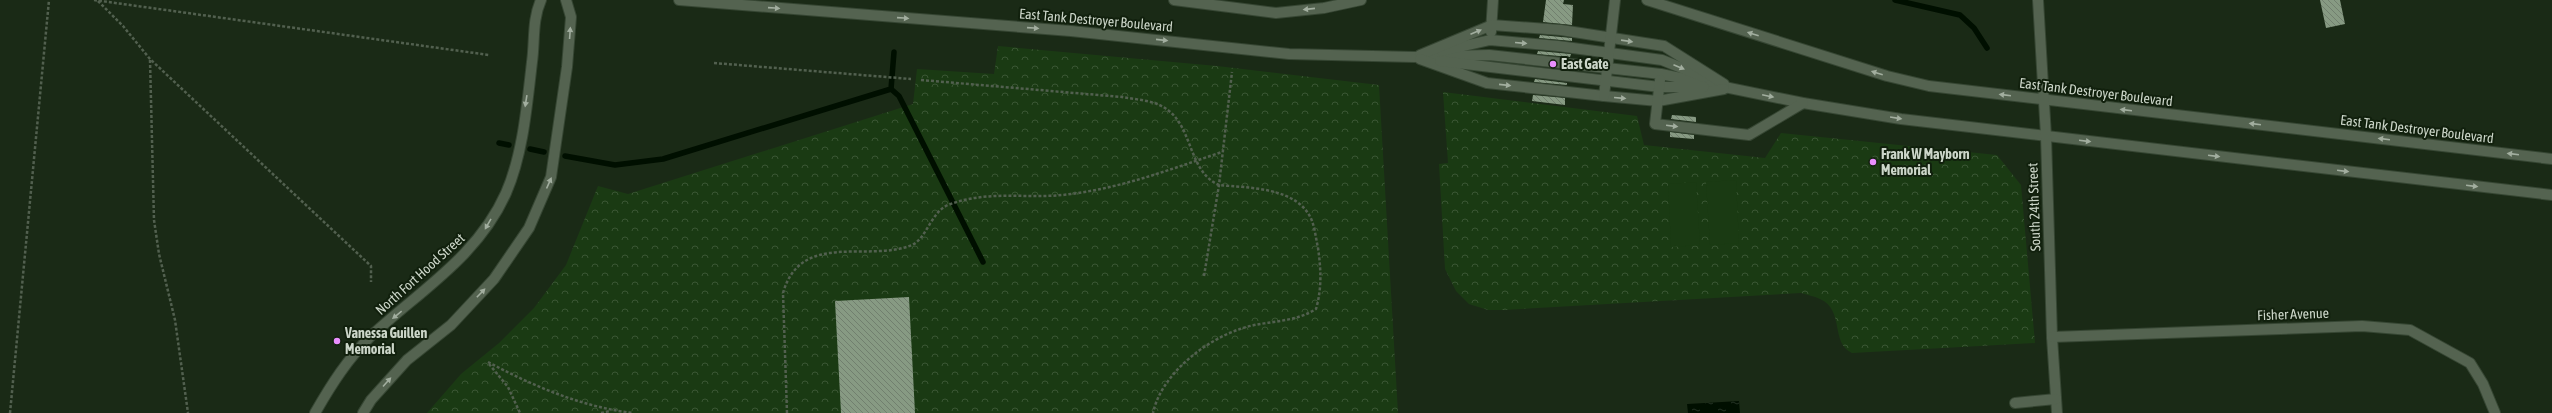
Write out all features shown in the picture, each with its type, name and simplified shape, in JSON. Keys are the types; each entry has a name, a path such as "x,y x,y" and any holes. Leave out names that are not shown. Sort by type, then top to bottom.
{"street":[{"name":"North Fort Hood Street","path":"315,413 337,375 371,336 448,272 481,237 506,193 519,148 532,62 536,12 541,0"},
{"path":"363,413 371,400 407,360 451,325 494,280 529,228 551,177 567,67 571,17 566,0"},
{"name":"East Tank Destroyer Boulevard","path":"679,0 1071,31 1289,54 1414,57"},
{"name":"East Tank Destroyer Boulevard","path":"1174,0 1276,13 1324,8 1361,0"},
{"path":"1487,83 1494,0"},
{"path":"1604,96 1615,0"},
{"name":"East Tank Destroyer Boulevard","path":"1647,0 1887,76 1929,86 2552,159"},
{"name":"South 24th Street","path":"2038,0 2046,136 2052,337 2057,413"},
{"path":"1414,57 1492,25 1561,30 1611,39 1664,46 1729,88"},
{"path":"1414,57 1490,40 1609,52 1662,60 1729,88"},
{"path":"1664,46 1655,124 1749,135 1803,103"},
{"path":"1414,57 1489,55 1661,74 1803,103 1901,119 2552,195"},
{"path":"1414,57 1488,68 1660,87 1729,88"},
{"path":"1414,57 1487,83 1658,102 1729,88"},
{"name":"Fisher Avenue","path":"2052,337 2362,326 2410,330 2470,362 2483,384 2495,413"},
{"path":"2015,403 2056,399"}],"path":[{"path":"10,413 49,0"},
{"path":"94,0 489,55"},
{"path":"98,0 123,26 150,59 371,266 371,282"},
{"path":"150,59 154,220 159,254 175,320 188,413"},
{"path":"714,63 911,79"},
{"path":"1204,276 1219,185 1232,72"},
{"path":"921,80 1122,97 1153,102 1168,110 1179,121 1186,134 1196,161 1204,175 1211,182 1219,185 1278,193 1296,201 1311,219 1320,258 1321,291 1316,309 1303,317 1240,329 1211,344 1182,364 1166,381 1153,413"},
{"path":"786,413 783,292 787,278 798,266 808,259 826,253 897,248 913,244 933,217 946,205 991,195 1069,194 1106,189 1132,183 1222,152"},
{"path":"520,413 508,387 488,362 520,379 570,399 611,411 633,413"},
{"path":"601,413 611,411"}],"green space":[{"path":"998,46 1217,66 1379,85 1398,413 427,413 461,374 499,343 534,308 566,265 598,186 628,194 913,104 917,69 994,74"},
{"path":"1443,92 1637,116 1644,145 1765,158 1781,133 1997,155 2021,185 2035,343 1852,353 1845,348 1841,342 1835,318 1828,304 1818,298 1801,293 1504,310 1488,310 1469,304 1456,291 1445,269 1439,164 1448,163"},
{"path":"1736,180 1739,243 1710,245 1706,182"},
{"path":"1696,182 1700,245 1671,247 1668,184"}],"water":[{"path":"1739,401 1740,413 1688,413 1687,404"}],"building":[{"path":"1546,0 1564,0 1563,4 1573,5 1572,25 1543,22"},
{"path":"2320,0 2340,0 2345,24 2326,28"},
{"path":"1540,35 1572,38 1572,41 1539,38"},
{"path":"1538,51 1571,54 1570,57 1537,54"},
{"path":"1535,79 1567,83 1567,85 1534,82"},
{"path":"1533,95 1565,98 1565,105 1532,101"},
{"path":"1672,115 1696,117 1696,122 1671,119"},
{"path":"1670,132 1694,135 1694,139 1670,137"},
{"path":"909,297 915,413 841,413 835,301"}],"waterway":[{"path":"1895,0 1960,15 1974,28 1987,48"},
{"path":"565,156 615,165 663,159 891,89 894,52"},
{"path":"891,89 899,96 983,262"},
{"path":"499,143 509,145"},
{"path":"530,149 544,152"}],"place":[{"name":"East Gate","path":"1553,64"},
{"name":"Frank W Mayborn Memorial","path":"1873,162"},
{"name":"Vanessa Guillen Memorial","path":"337,341"}]}
